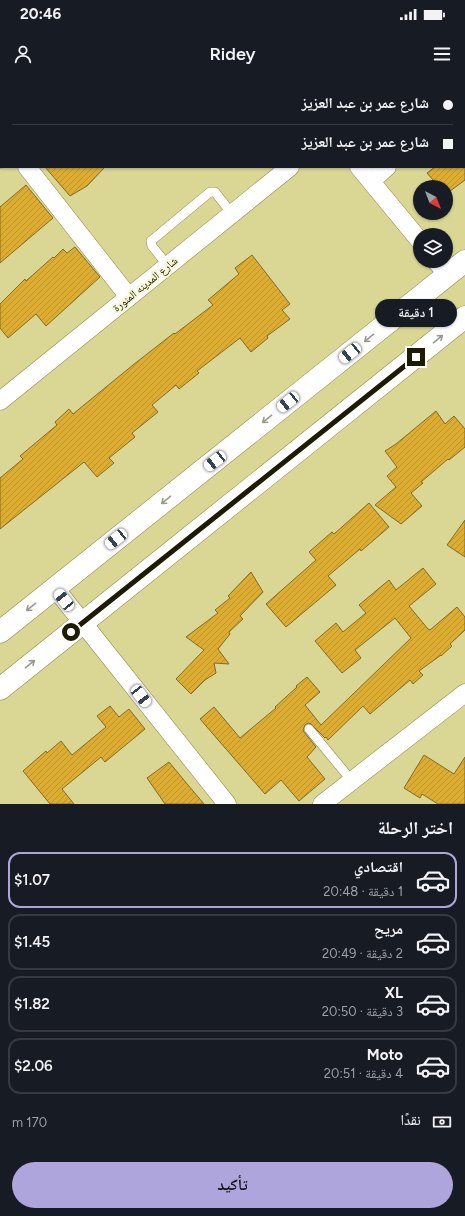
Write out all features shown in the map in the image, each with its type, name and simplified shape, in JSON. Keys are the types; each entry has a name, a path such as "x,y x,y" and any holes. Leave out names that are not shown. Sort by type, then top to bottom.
{"street":[{"path":"28,168 128,297"},
{"name":"شارع المدينه المنورة","path":"0,401 289,168"},
{"path":"360,168 413,233"},
{"path":"371,181 386,168"},
{"path":"453,265 465,261"},
{"path":"0,632 442,268"},
{"path":"0,688 465,317"},
{"path":"55,588 227,804"},
{"path":"322,804 465,692"}],"lane":[{"path":"168,266 151,245 151,241 210,192 215,192 232,214"},
{"path":"309,729 352,780"}],"building":[{"path":"46,168 104,168 87,186 70,196"},
{"path":"434,168 465,168 465,180 453,189 453,180 433,180 427,173"},
{"path":"26,185 53,218 0,263 0,207"},
{"path":"75,247 100,277 46,326 36,314 8,338 0,328 0,304 25,279 26,281 63,249 67,253"},
{"path":"252,255 290,304 282,310 290,319 267,336 268,338 251,352 240,338 197,371 199,373 179,389 176,385 152,405 158,412 132,433 135,437 109,458 114,463 97,477 84,462 0,529 0,478 23,459 20,456 57,425 55,422 69,409 73,414 174,333 175,334 213,305 208,300 239,274 235,268"},
{"path":"436,411 445,424 454,416 465,429 465,447 421,482 423,483 411,493 422,506 401,524 375,505 396,487 387,476 397,467 385,451 396,444"},
{"path":"369,503 389,527 328,576 336,585 286,627 266,604 316,560 309,552 332,532 334,534"},
{"path":"465,520 465,557 447,545"},
{"path":"423,568 436,584 409,606 430,630 457,607 465,617 465,630 450,644 452,646 441,656 419,671 423,675 413,684 410,680 370,714 363,706 328,740 311,724 308,723 305,725 303,730 304,732 316,747 307,757 325,779 299,801 281,780 265,794 200,719 214,707 240,738 276,708 275,707 307,677 320,692 305,705 321,725 411,638 395,618 355,650 361,658 342,673 315,641 336,623 343,632 366,613 359,605 389,580 396,590"},
{"path":"251,572 263,592 240,616 243,619 229,632 230,634 218,649 229,664 214,663 216,673 205,680 191,694 176,679 204,650 186,637 218,613 215,610 230,598 228,596"},
{"path":"110,706 119,717 129,709 145,729 105,762 101,757 62,789 74,804 50,804 23,771 46,751 47,753 61,741 72,755 106,727 97,716"},
{"path":"424,755 454,774 465,757 465,804 438,804 422,794 420,798 404,788"},
{"path":"169,762 204,804 165,804 147,778"}],"route":[{"path":"71,632 416,357"}]}
